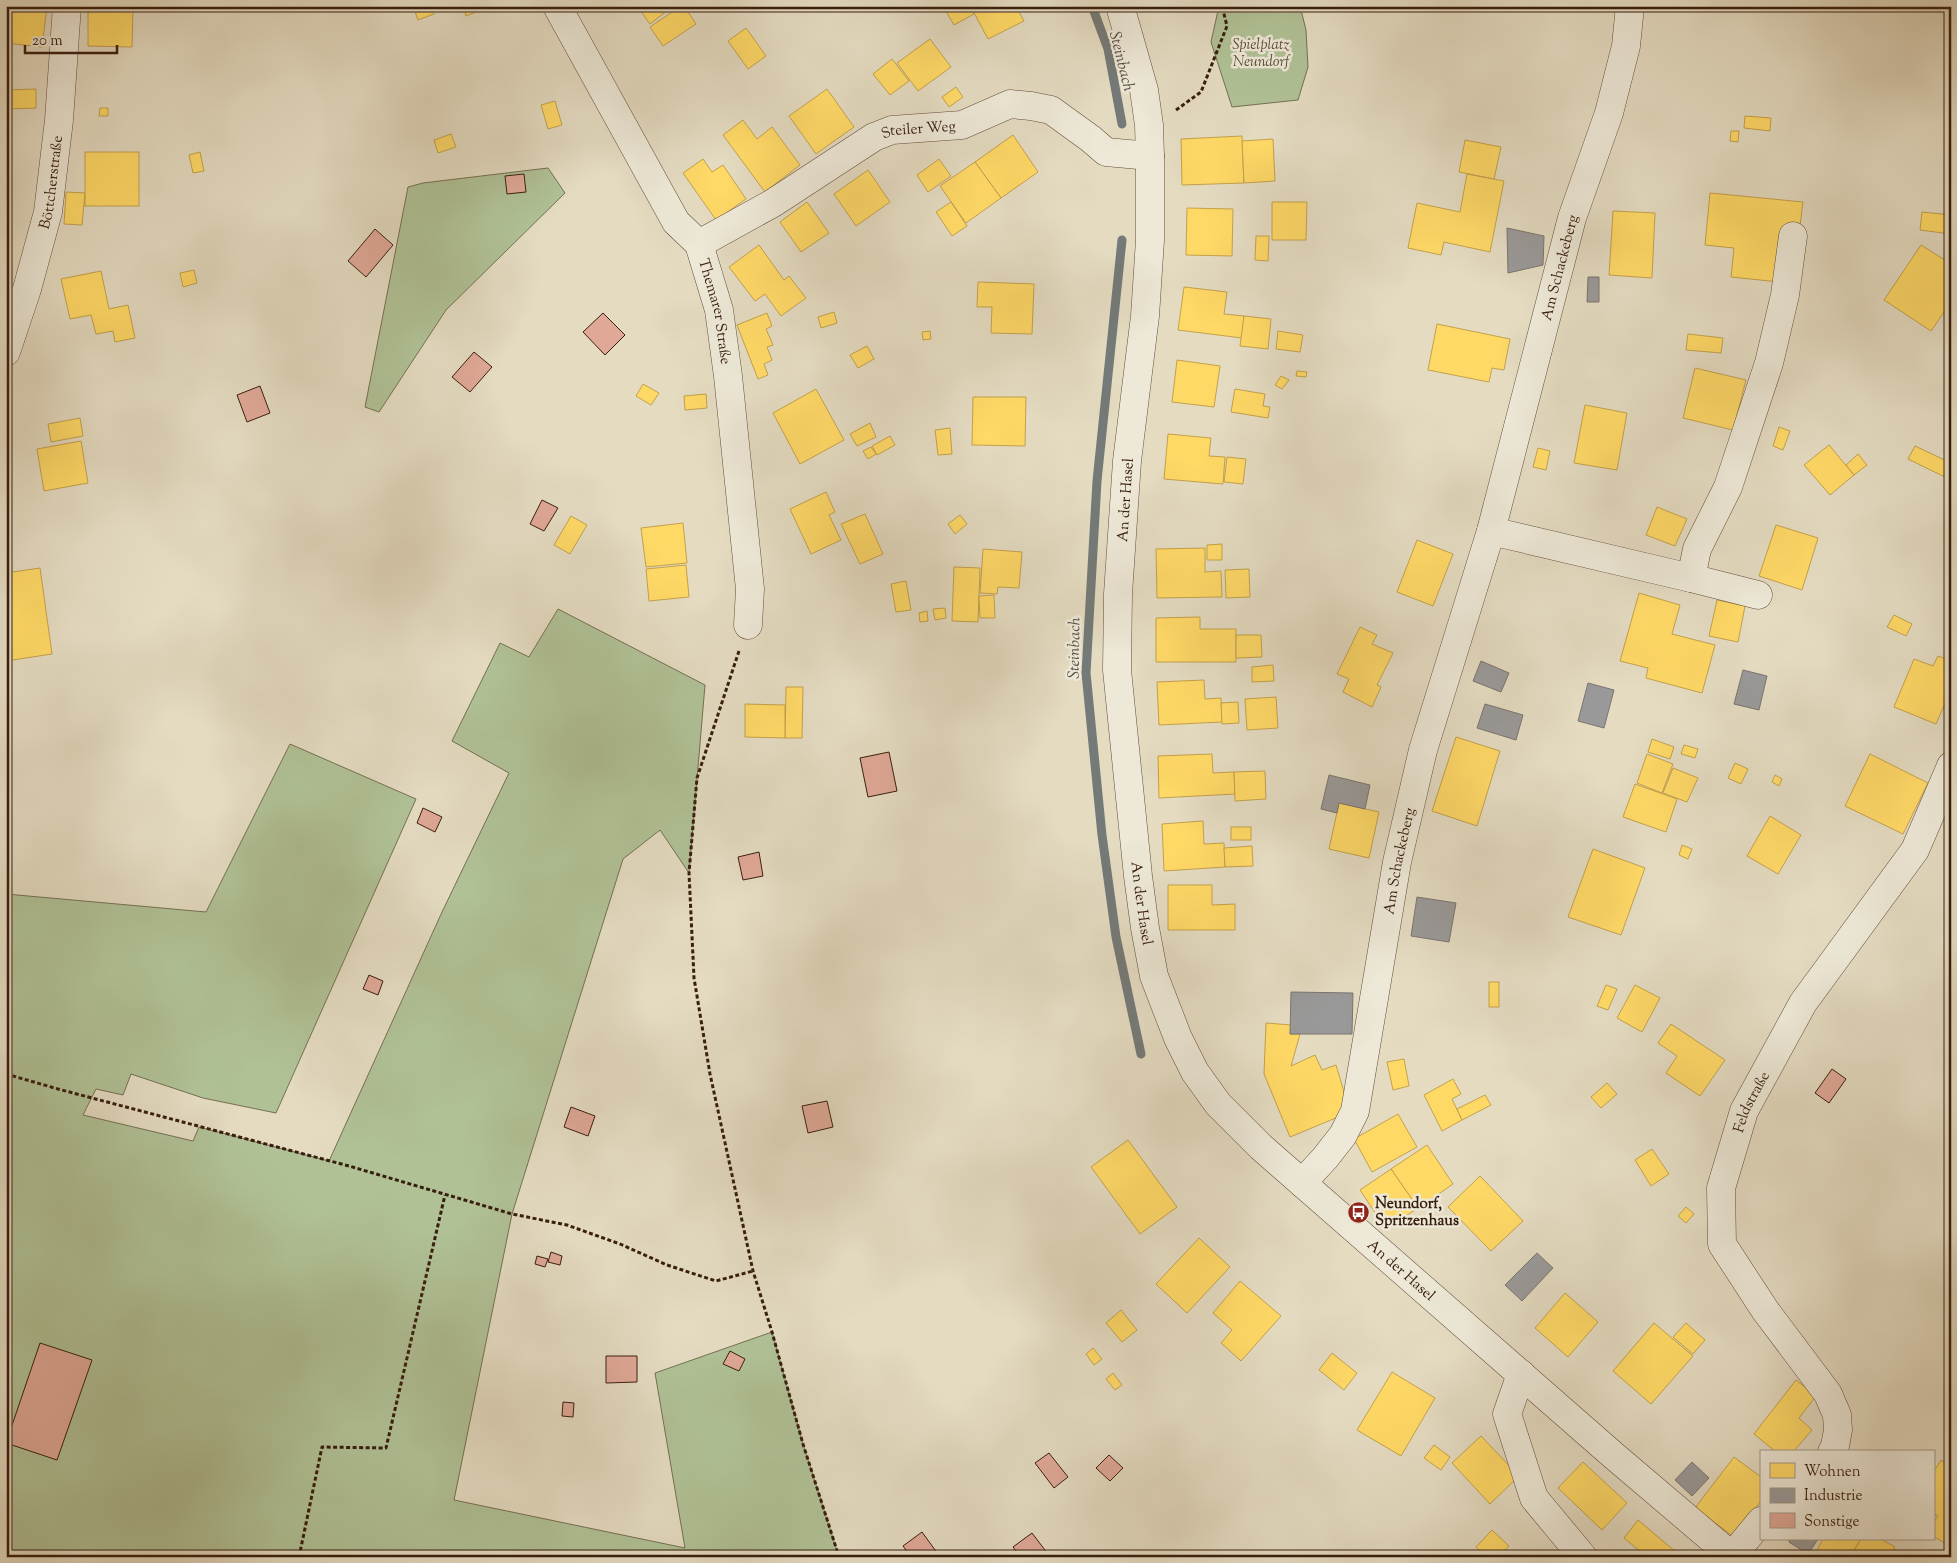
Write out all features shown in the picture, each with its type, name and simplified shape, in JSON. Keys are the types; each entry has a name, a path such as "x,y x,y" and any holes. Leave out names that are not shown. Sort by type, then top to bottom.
{"street":[{"name":"Böttcherstraße","path":"6,352 17,292 48,212 59,120 68,6"},
{"name":"Themarer Straße","path":"557,6 676,222 699,244 719,310 728,376 750,589 748,625"},
{"name":"An der Hasel","path":"1120,6 1144,90 1150,125 1150,240 1145,316 1127,461 1118,594 1117,670 1145,928 1154,976 1178,1038 1195,1072 1218,1104 1261,1147 1613,1455 1732,1556"},
{"name":"Am Schackeberg","path":"1302,1183 1325,1158 1342,1135 1355,1111 1397,862 1416,777 1491,531 1572,218 1609,113 1626,46 1630,6"},
{"name":"Steiler Weg","path":"699,244 773,203 874,137 892,130 962,125 1010,104 1051,110 1106,152 1150,156"},
{"path":"1691,578 1696,549 1728,487 1769,363 1785,295 1793,236"},
{"path":"1491,531 1691,578 1758,596"},
{"name":"Feldstraße","path":"1833,1450 1836,1446 1838,1430 1837,1415 1828,1394 1765,1310 1722,1244 1722,1188 1748,1102 1803,1003 1916,850 1951,766"},
{"path":"1521,1374 1507,1414 1534,1498 1583,1557"},
{"path":"1732,1556 1760,1522"}],"path":[{"path":"1201,92 1227,26 1222,6"},
{"path":"748,625 697,778 689,873 696,988 710,1074 753,1271 803,1444 839,1557"},
{"path":"6,1074 349,1166 512,1214 567,1225 620,1244 667,1266 716,1281 753,1271"},
{"path":"298,1557 322,1447 386,1448 445,1195"}],"green space":[{"name":"Spielplatz Neundorf","path":"1219,6 1300,6 1306,30 1308,67 1298,100 1232,107 1211,42"},
{"path":"548,168 565,193 446,310 379,412 365,407 408,187 423,183"},
{"path":"558,609 705,685 689,873 660,830 623,859 512,1214 454,1500 685,1548 655,1373 772,1332 803,1444 839,1557 6,1557 6,894 206,912 290,744 416,799 276,1113 203,1098 131,1074 123,1095 96,1089 83,1115 193,1141 199,1127 329,1161 442,912 509,773 452,741 500,643 529,657"}],"building: Wohnen":[{"path":"8,6 47,6 42,47 6,43"},
{"path":"88,6 133,6 132,47 88,46"},
{"path":"413,6 431,6 434,14 418,20"},
{"path":"463,6 491,6 466,16"},
{"path":"637,6 673,6 650,24"},
{"path":"681,6 684,6 696,24 663,46 650,27"},
{"path":"773,6 786,6 777,12"},
{"path":"958,6 970,6 974,14 954,25 947,13"},
{"path":"978,6 1016,6 1024,21 988,39 972,9"},
{"path":"746,28 766,56 748,69 728,41"},
{"path":"930,39 951,67 918,91 897,63"},
{"path":"892,59 909,81 890,95 873,74"},
{"path":"956,87 963,97 949,107 942,97"},
{"path":"36,89 36,108 6,109 6,90"},
{"path":"827,89 854,127 816,154 789,116"},
{"path":"555,101 562,125 548,129 541,105"},
{"path":"100,108 108,108 108,116 99,116"},
{"path":"1745,116 1771,118 1770,131 1744,128"},
{"path":"743,120 757,139 772,127 800,165 765,192 723,135"},
{"path":"1731,131 1739,131 1738,142 1730,141"},
{"path":"451,134 456,147 438,153 434,140"},
{"path":"1013,135 1038,172 1001,198 975,162"},
{"path":"1242,136 1244,183 1182,185 1181,139"},
{"path":"1273,139 1275,181 1244,183 1242,141"},
{"path":"1465,140 1501,147 1494,179 1459,172"},
{"path":"85,152 139,152 139,206 85,206"},
{"path":"200,152 204,171 193,173 189,155"},
{"path":"703,159 712,172 723,165 746,199 716,220 683,173"},
{"path":"939,159 951,176 928,192 917,175"},
{"path":"975,162 1001,198 966,223 940,186"},
{"path":"868,170 890,202 856,226 834,194"},
{"path":"1467,174 1504,181 1490,252 1444,242 1441,255 1408,248 1417,203 1460,212"},
{"path":"66,192 85,193 82,225 64,224"},
{"path":"1710,193 1803,202 1800,226 1785,225 1779,282 1731,277 1734,248 1705,245"},
{"path":"807,202 829,233 801,252 780,222"},
{"path":"951,202 967,226 952,236 936,212"},
{"path":"1272,202 1307,202 1306,240 1272,240"},
{"path":"1187,208 1233,209 1232,256 1186,255"},
{"path":"1613,211 1655,213 1652,278 1609,275"},
{"path":"1922,212 1951,215 1951,234 1920,230"},
{"path":"1256,236 1269,236 1268,261 1255,260"},
{"path":"759,245 784,280 789,276 806,298 781,316 765,294 755,301 729,267"},
{"path":"1921,245 1951,264 1951,302 1931,331 1884,300"},
{"path":"194,270 197,283 183,287 180,273"},
{"path":"101,271 109,309 128,305 135,338 115,342 113,331 96,334 91,315 70,319 61,279"},
{"path":"978,282 1034,284 1032,334 991,333 992,307 977,307"},
{"path":"1184,287 1227,292 1224,314 1244,316 1242,338 1178,330"},
{"path":"834,312 837,323 821,328 818,317"},
{"path":"767,313 772,326 766,329 773,345 767,347 772,360 764,364 768,375 758,379 737,325"},
{"path":"1244,316 1271,319 1268,349 1240,346"},
{"path":"1437,324 1510,339 1504,370 1492,368 1489,382 1428,370"},
{"path":"930,331 931,339 923,340 922,332"},
{"path":"1278,331 1303,335 1300,352 1276,349"},
{"path":"1688,334 1723,338 1721,353 1686,350"},
{"path":"867,346 874,359 858,368 850,355"},
{"path":"1177,360 1220,366 1214,407 1172,402"},
{"path":"1695,368 1746,380 1733,430 1683,418"},
{"path":"1297,371 1307,372 1306,377 1296,376"},
{"path":"1281,376 1289,380 1282,389 1275,385"},
{"path":"643,384 659,393 651,405 636,396"},
{"path":"816,389 844,440 800,464 773,413"},
{"path":"1235,389 1265,394 1263,406 1270,407 1268,418 1231,412"},
{"path":"706,394 707,408 685,410 684,396"},
{"path":"973,397 1026,397 1025,446 972,445"},
{"path":"1585,405 1627,413 1617,470 1574,463"},
{"path":"80,418 83,436 51,442 48,424"},
{"path":"870,423 876,437 857,446 850,434"},
{"path":"1779,427 1790,431 1783,450 1773,446"},
{"path":"950,428 952,454 938,455 935,430"},
{"path":"1168,434 1211,438 1209,456 1225,457 1223,484 1164,479"},
{"path":"890,436 895,445 877,455 872,446"},
{"path":"81,441 88,483 44,491 37,449"},
{"path":"1829,445 1854,475 1830,495 1804,465"},
{"path":"1915,446 1951,463 1951,480 1908,459"},
{"path":"871,447 876,454 868,459 863,451"},
{"path":"1538,448 1550,451 1546,470 1533,467"},
{"path":"1858,454 1867,465 1854,475 1846,465"},
{"path":"1227,457 1246,459 1243,484 1224,482"},
{"path":"826,492 835,512 829,515 841,540 811,554 790,509"},
{"path":"1657,507 1687,519 1675,546 1646,535"},
{"path":"865,514 883,554 860,564 841,524"},
{"path":"960,515 967,524 955,534 948,524"},
{"path":"571,516 587,525 570,554 554,545"},
{"path":"683,523 687,563 646,567 641,528"},
{"path":"1776,525 1818,538 1802,590 1759,576"},
{"path":"1417,540 1453,554 1433,606 1397,592"},
{"path":"1222,544 1222,560 1207,560 1207,545"},
{"path":"1205,548 1205,572 1221,571 1222,597 1157,598 1156,549"},
{"path":"983,549 1022,552 1019,588 998,587 997,594 980,593"},
{"path":"686,565 689,597 649,601 646,569"},
{"path":"954,567 980,568 978,622 952,621"},
{"path":"40,568 52,654 6,661 6,573"},
{"path":"1249,569 1250,597 1226,598 1225,570"},
{"path":"906,581 911,610 896,612 891,584"},
{"path":"1639,593 1680,605 1672,634 1715,645 1702,693 1646,678 1648,668 1620,661"},
{"path":"994,595 995,618 980,618 979,596"},
{"path":"1717,600 1745,606 1738,642 1709,636"},
{"path":"945,608 946,618 935,620 933,609"},
{"path":"927,611 928,621 920,622 919,613"},
{"path":"1894,615 1912,624 1906,636 1887,627"},
{"path":"1200,617 1200,629 1236,629 1236,662 1156,662 1156,618"},
{"path":"1360,627 1377,635 1372,644 1393,653 1377,685 1381,687 1372,707 1343,692 1349,679 1337,674"},
{"path":"1236,635 1261,635 1262,657 1236,658"},
{"path":"1938,656 1951,661 1951,690 1936,724 1894,707 1914,659 1933,666"},
{"path":"1273,665 1274,681 1252,682 1252,667"},
{"path":"1204,680 1205,699 1221,698 1222,722 1159,725 1157,682"},
{"path":"786,687 803,687 802,738 785,738"},
{"path":"1276,697 1278,728 1247,730 1245,699"},
{"path":"1238,702 1239,723 1222,724 1221,703"},
{"path":"745,704 785,705 785,738 745,737"},
{"path":"1456,737 1500,751 1477,826 1432,811"},
{"path":"1652,739 1674,747 1670,759 1648,752"},
{"path":"1684,745 1698,749 1695,758 1681,754"},
{"path":"1212,754 1213,773 1234,772 1235,794 1159,798 1158,756"},
{"path":"1647,754 1673,764 1662,793 1637,783"},
{"path":"1870,754 1928,783 1903,834 1845,806"},
{"path":"1735,763 1748,769 1741,784 1728,778"},
{"path":"1673,768 1698,778 1687,802 1663,793"},
{"path":"1265,771 1266,799 1235,801 1234,772"},
{"path":"1775,775 1782,779 1779,786 1772,782"},
{"path":"1635,784 1677,799 1666,832 1623,817"},
{"path":"1339,803 1379,812 1369,858 1329,849"},
{"path":"1770,816 1801,835 1778,874 1747,856"},
{"path":"1203,821 1204,844 1224,843 1225,867 1164,871 1162,824"},
{"path":"1231,827 1251,827 1251,840 1231,840"},
{"path":"1682,845 1692,849 1688,859 1679,855"},
{"path":"1252,846 1253,866 1225,867 1224,848"},
{"path":"1593,849 1645,868 1621,935 1568,917"},
{"path":"1168,885 1212,885 1212,905 1235,904 1235,930 1168,930"},
{"path":"1489,982 1499,982 1499,1007 1489,1007"},
{"path":"1606,985 1617,989 1608,1010 1597,1006"},
{"path":"1635,985 1660,998 1642,1032 1617,1018"},
{"path":"1266,1023 1291,1025 1290,1034 1300,1034 1291,1066 1315,1055 1322,1070 1336,1065 1350,1112 1290,1137 1264,1074"},
{"path":"1671,1024 1725,1060 1700,1096 1666,1073 1677,1056 1658,1043"},
{"path":"1404,1059 1409,1086 1393,1090 1387,1062"},
{"path":"1453,1079 1461,1094 1452,1099 1462,1120 1442,1131 1424,1095"},
{"path":"1607,1083 1617,1094 1601,1108 1591,1097"},
{"path":"1485,1095 1491,1105 1462,1120 1457,1109"},
{"path":"1398,1114 1417,1147 1372,1172 1354,1139"},
{"path":"1128,1140 1177,1207 1140,1234 1091,1167"},
{"path":"1427,1145 1453,1184 1418,1208 1391,1169"},
{"path":"1652,1149 1669,1174 1651,1186 1635,1160"},
{"path":"1391,1169 1418,1208 1386,1229 1360,1190"},
{"path":"1480,1176 1523,1221 1491,1251 1448,1207"},
{"path":"1686,1207 1694,1214 1686,1223 1678,1216"},
{"path":"1199,1238 1230,1267 1187,1313 1156,1284"},
{"path":"1240,1281 1281,1316 1241,1361 1221,1343 1232,1330 1213,1313"},
{"path":"1565,1293 1598,1322 1568,1357 1535,1328"},
{"path":"1121,1310 1137,1330 1122,1342 1106,1323"},
{"path":"1654,1323 1693,1356 1651,1404 1613,1371"},
{"path":"1686,1323 1705,1340 1693,1354 1673,1337"},
{"path":"1093,1348 1102,1359 1094,1365 1086,1354"},
{"path":"1332,1353 1357,1373 1344,1390 1319,1370"},
{"path":"1392,1372 1435,1398 1401,1456 1357,1430"},
{"path":"1113,1373 1122,1385 1115,1390 1106,1379"},
{"path":"1796,1380 1816,1396 1799,1418 1812,1430 1795,1450 1774,1450 1754,1434"},
{"path":"1481,1436 1519,1476 1490,1504 1452,1463"},
{"path":"1434,1445 1450,1457 1441,1470 1424,1458"},
{"path":"1734,1457 1760,1476 1760,1502 1734,1537 1695,1508"},
{"path":"1941,1460 1951,1466 1951,1547 1934,1537 1934,1522 1938,1516 1934,1514 1934,1471"},
{"path":"1583,1462 1627,1503 1602,1530 1558,1488"},
{"path":"1638,1520 1677,1553 1674,1557 1647,1557 1624,1538"},
{"path":"1492,1530 1509,1546 1499,1557 1487,1557 1476,1547"},
{"path":"1822,1540 1860,1540 1850,1557 1814,1556"},
{"path":"1860,1540 1883,1540 1895,1547 1889,1557 1850,1557"},
{"path":"1894,1549 1907,1557 1889,1557"}],"building: Industrie":[{"path":"1507,228 1544,236 1543,265 1508,273"},
{"path":"1588,277 1599,277 1599,302 1587,302"},
{"path":"1481,661 1509,673 1501,692 1473,681"},
{"path":"1743,670 1767,676 1759,710 1734,704"},
{"path":"1588,683 1614,690 1604,728 1578,721"},
{"path":"1485,704 1523,715 1516,740 1477,728"},
{"path":"1329,775 1370,785 1365,809 1339,803 1337,813 1321,809"},
{"path":"1417,897 1456,903 1449,942 1411,936"},
{"path":"1291,992 1353,993 1352,1034 1290,1034"},
{"path":"1537,1253 1553,1268 1522,1301 1505,1285"},
{"path":"1692,1462 1709,1478 1692,1496 1675,1480"},
{"path":"1790,1540 1817,1540 1808,1554 1789,1542"}],"building: Sonstige":[{"path":"524,174 526,192 507,194 505,176"},
{"path":"375,229 393,245 366,277 348,261"},
{"path":"603,313 625,335 605,355 583,332"},
{"path":"474,352 492,367 470,392 452,377"},
{"path":"260,386 270,413 247,422 237,395"},
{"path":"542,500 558,508 544,531 530,524"},
{"path":"889,752 897,791 868,797 860,758"},
{"path":"423,808 442,817 435,832 417,823"},
{"path":"759,852 763,876 743,880 738,857"},
{"path":"369,975 383,981 378,995 363,989"},
{"path":"1832,1069 1846,1079 1829,1103 1815,1093"},
{"path":"827,1101 833,1127 808,1133 802,1106"},
{"path":"571,1107 595,1116 588,1136 564,1127"},
{"path":"551,1252 562,1256 560,1265 548,1262"},
{"path":"537,1256 548,1259 545,1267 535,1264"},
{"path":"40,1343 92,1360 57,1460 6,1443"},
{"path":"730,1351 745,1359 739,1371 723,1364"},
{"path":"606,1356 637,1356 637,1382 606,1383"},
{"path":"563,1402 574,1403 573,1417 562,1416"},
{"path":"1049,1453 1068,1477 1054,1488 1035,1463"},
{"path":"1109,1455 1123,1468 1110,1481 1096,1468"},
{"path":"922,1532 938,1554 934,1557 911,1557 903,1546"},
{"path":"1032,1533 1048,1554 1044,1557 1020,1557 1013,1547"}],"waterway":[{"name":"Steinbach","path":"1092,6 1108,49 1122,124"},
{"name":"Steinbach","path":"1122,240 1097,481 1086,673 1102,835 1116,937 1141,1054"}],"place":[{"name":"Neundorf, Spritzenhaus","path":"1359,1212"}]}
